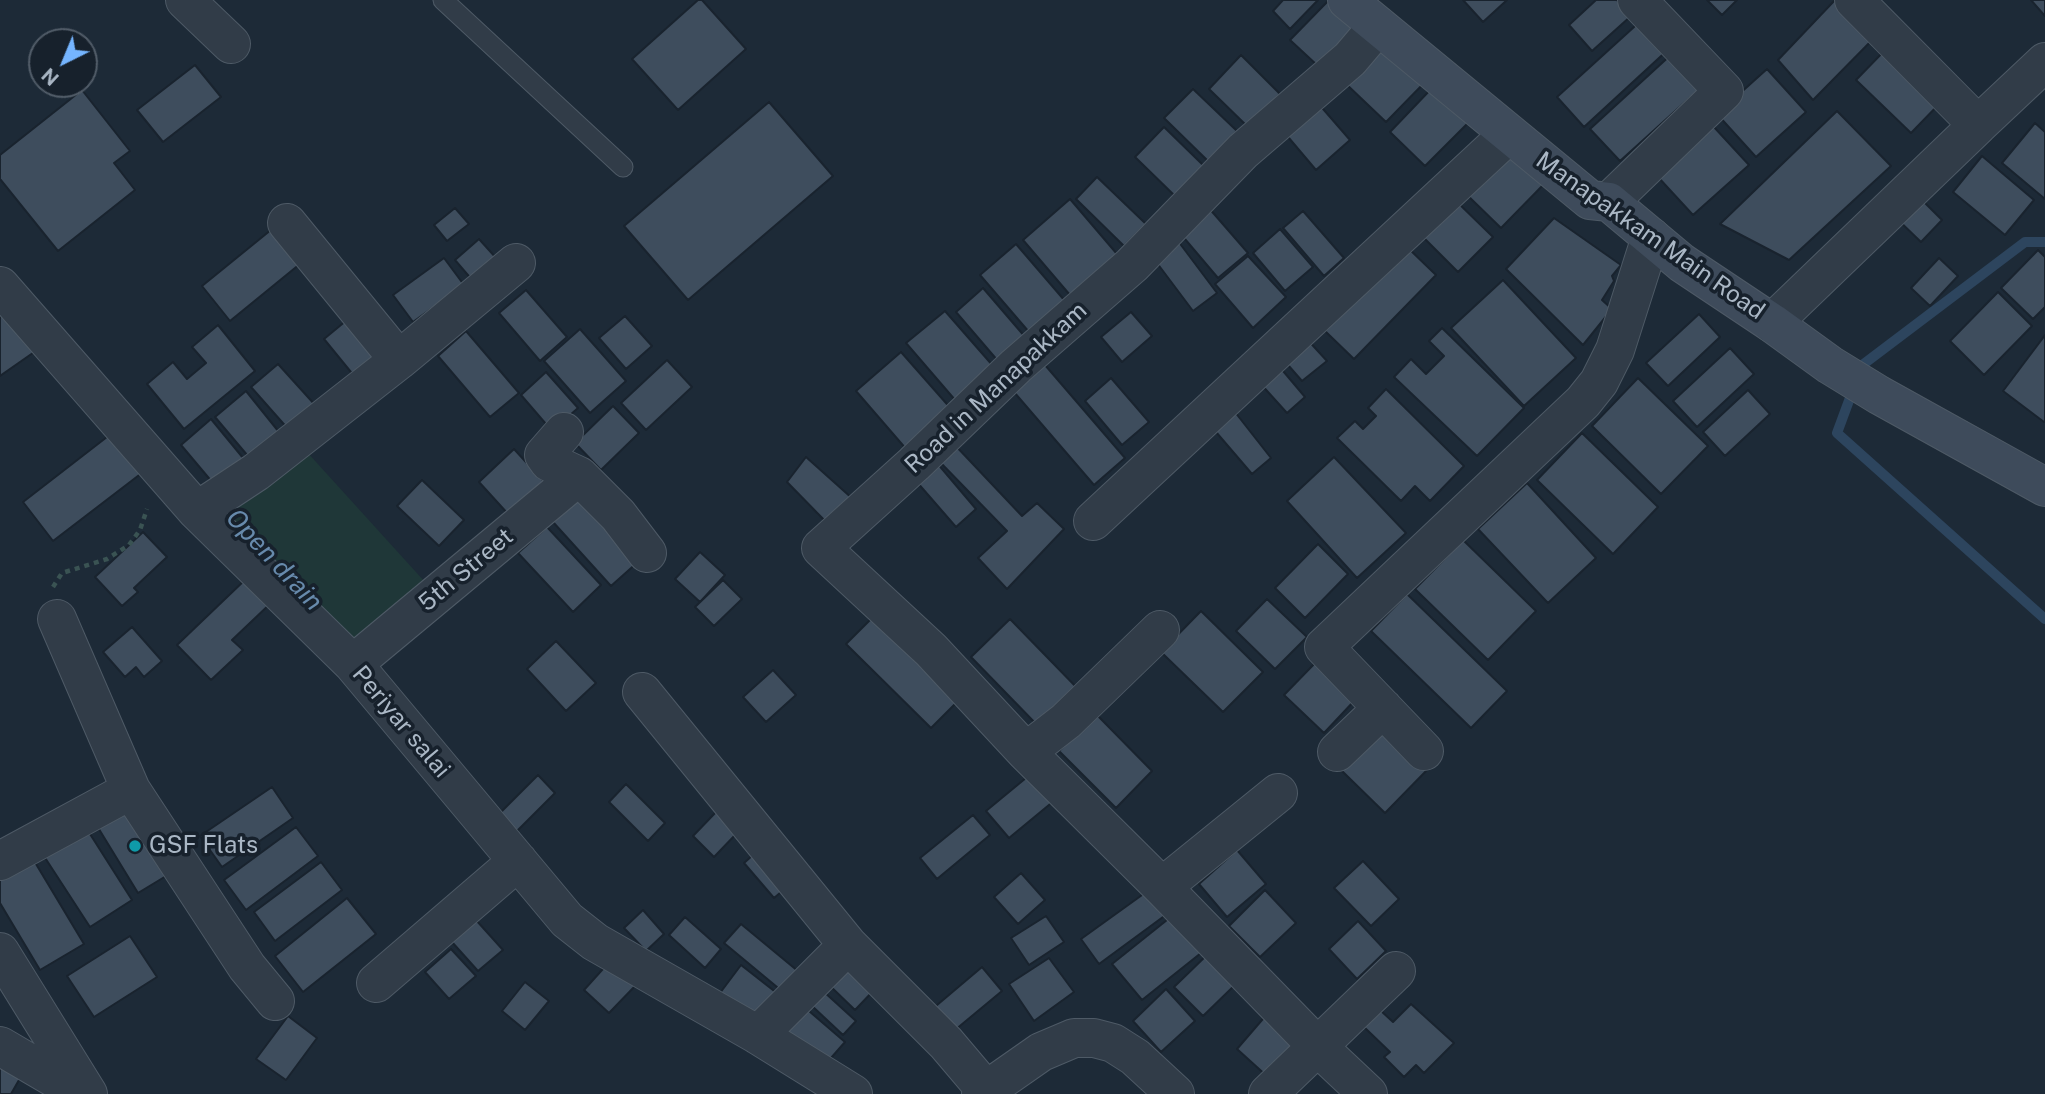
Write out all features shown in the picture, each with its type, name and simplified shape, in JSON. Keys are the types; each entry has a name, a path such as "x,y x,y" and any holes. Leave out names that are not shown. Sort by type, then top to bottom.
{"main road":[{"name":"Manapakkam Main Road","path":"1347,0 1590,200 1609,202 1682,263 1830,365 2045,487"}],"street":[{"path":"185,0 231,44"},
{"path":"1609,202 1724,91 1637,0"},
{"path":"1854,0 1978,125"},
{"name":"Road in Manapakkam","path":"1368,1094 1026,752 931,650 821,548 1016,366 1132,265 1243,151 1350,59 1378,26"},
{"path":"1772,323 2045,62"},
{"path":"1093,521 1509,134"},
{"path":"287,223 399,360"},
{"path":"1424,751 1324,647 1583,402 1599,382 1615,349 1651,237"},
{"path":"197,511 256,471 399,360 516,263"},
{"name":"Periyar salai","path":"0,286 197,511 353,664 567,920 595,942 758,1035 853,1094"},
{"path":"564,432 544,454 550,462 579,476 618,515 647,553"},
{"name":"5th Street","path":"353,664 579,476"},
{"path":"57,620 131,790 247,967 275,1001"},
{"path":"1026,752 1066,721 1160,630"},
{"path":"642,692 848,945 946,1043 983,1092 1041,1052 1074,1038 1084,1038 1113,1043 1135,1057 1175,1094"},
{"path":"1337,752 1383,708"},
{"path":"0,861 131,790"},
{"path":"1163,887 1278,793"},
{"path":"376,983 518,861"},
{"path":"758,1035 848,945"},
{"path":"0,952 88,1094"},
{"path":"1268,1094 1395,971"},
{"path":"0,1046 82,1094"}],"lane":[{"path":"443,0 623,167"}],"path":[{"path":"57,620 51,591 56,579 62,573 107,559 130,545 140,530 163,472"}],"green space":[{"path":"307,452 425,582 340,657 220,518"}],"building":[{"path":"698,0 702,0 746,49 678,110 632,59"},
{"path":"1283,0 1318,0 1290,29 1273,11"},
{"path":"1329,0 1358,25 1318,66 1290,40"},
{"path":"1463,0 1507,0 1483,22"},
{"path":"1596,0 1617,0 1631,16 1592,51 1569,25"},
{"path":"1707,0 1737,0 1722,15"},
{"path":"1835,0 1844,0 1879,33 1813,100 1778,60"},
{"path":"2031,0 2045,0 2045,16"},
{"path":"1645,17 1672,46 1584,127 1557,97"},
{"path":"1386,38 1428,79 1386,122 1344,82"},
{"path":"1889,46 1944,99 1911,133 1856,80"},
{"path":"1674,52 1704,85 1620,161 1590,129"},
{"path":"1241,55 1280,94 1248,127 1209,89"},
{"path":"195,65 221,97 163,142 137,110"},
{"path":"1767,69 1806,112 1756,157 1717,114"},
{"path":"1433,87 1469,122 1425,166 1390,132"},
{"path":"1193,89 1237,131 1208,161 1164,118"},
{"path":"72,98 88,98 130,151 114,163 135,190 58,251 0,179 0,155"},
{"path":"769,102 833,176 688,300 624,226"},
{"path":"1317,102 1350,140 1316,170 1283,131"},
{"path":"1837,111 1891,166 1789,260 1720,224"},
{"path":"2035,123 2045,132 2045,199 2002,163"},
{"path":"1713,126 1749,165 1693,215 1658,177"},
{"path":"1164,127 1204,166 1175,196 1135,157"},
{"path":"1509,146 1546,182 1501,228 1464,192"},
{"path":"1982,156 2034,200 2005,235 1953,192"},
{"path":"1097,177 1146,224 1124,246 1076,199"},
{"path":"1916,194 1942,220 1921,242 1894,216"},
{"path":"1453,198 1493,237 1458,272 1419,233"},
{"path":"1070,199 1117,254 1070,295 1023,240"},
{"path":"1208,207 1248,253 1218,278 1179,232"},
{"path":"455,208 469,224 447,241 434,225"},
{"path":"1303,211 1344,258 1324,276 1283,228"},
{"path":"1554,218 1621,265 1612,276 1614,281 1602,300 1612,309 1583,345 1506,269"},
{"path":"277,225 306,259 230,321 202,286"},
{"path":"1280,229 1313,267 1285,291 1253,253"},
{"path":"479,239 497,259 473,281 455,260"},
{"path":"1178,241 1217,293 1193,311 1154,259"},
{"path":"1016,244 1065,301 1029,332 980,275"},
{"path":"1407,247 1436,275 1354,359 1325,331"},
{"path":"2038,250 2045,257 2045,307 2033,319 2001,288"},
{"path":"1248,256 1286,297 1253,328 1215,284"},
{"path":"444,258 464,285 413,322 393,295"},
{"path":"1939,258 1958,276 1930,306 1911,288"},
{"path":"1503,280 1576,358 1524,406 1451,328"},
{"path":"983,288 1026,338 998,361 956,312"},
{"path":"526,290 567,337 540,361 499,313"},
{"path":"1998,292 2032,326 1984,375 1950,341"},
{"path":"11,307 40,348 0,376 0,315"},
{"path":"945,311 1001,375 962,408 906,343"},
{"path":"1131,312 1152,336 1122,362 1101,337"},
{"path":"1699,314 1720,337 1668,386 1646,363"},
{"path":"353,315 384,353 355,377 324,339"},
{"path":"625,316 652,346 626,369 599,338"},
{"path":"218,325 255,371 184,429 147,384 173,362 187,379 206,363 192,347"},
{"path":"1442,328 1524,408 1477,456 1394,377 1411,359 1426,374 1444,356 1429,341"},
{"path":"580,329 626,381 590,413 544,361"},
{"path":"466,331 519,393 490,417 438,356"},
{"path":"2045,335 2045,421 2044,422 2003,391"},
{"path":"1305,337 1327,361 1302,381 1281,357"},
{"path":"1730,348 1754,374 1697,427 1673,401"},
{"path":"901,352 953,411 907,450 856,391"},
{"path":"667,360 692,387 646,430 621,403"},
{"path":"278,364 316,406 289,430 251,387"},
{"path":"1045,365 1125,458 1094,485 1014,392"},
{"path":"1278,365 1305,397 1287,413 1259,382"},
{"path":"546,372 578,408 552,431 521,395"},
{"path":"1111,378 1149,422 1122,445 1085,401"},
{"path":"1638,378 1708,446 1661,494 1592,426"},
{"path":"1386,389 1464,466 1430,501 1415,486 1401,501 1337,438 1355,421 1363,429 1376,416 1368,408"},
{"path":"1748,390 1770,414 1725,456 1703,432"},
{"path":"246,391 283,437 253,462 215,417"},
{"path":"613,406 639,433 601,470 575,443"},
{"path":"1231,407 1271,458 1252,474 1210,425"},
{"path":"211,419 248,464 218,489 181,445"},
{"path":"116,430 147,469 53,541 23,502"},
{"path":"1582,433 1658,507 1613,554 1537,480"},
{"path":"953,443 1022,516 1037,503 1064,529 1007,589 978,558 1007,531 937,459"},
{"path":"514,449 545,483 509,515 479,482"},
{"path":"806,457 854,500 829,525 787,482"},
{"path":"1334,457 1406,533 1357,578 1287,501"},
{"path":"937,463 976,509 956,527 916,481"},
{"path":"422,480 464,520 439,546 397,506"},
{"path":"1527,483 1596,558 1548,603 1478,529"},
{"path":"582,496 639,561 611,586 553,522"},
{"path":"547,527 601,585 573,612 518,553"},
{"path":"143,532 167,557 134,588 138,592 122,606 95,577"},
{"path":"1463,540 1536,611 1488,660 1415,589"},
{"path":"1318,544 1348,574 1305,618 1275,588"},
{"path":"700,552 725,575 700,602 675,579"},
{"path":"248,577 272,602 232,640 243,650 211,680 177,645"},
{"path":"723,580 742,599 714,626 695,607"},
{"path":"1407,594 1507,691 1471,728 1371,631"},
{"path":"1267,599 1307,637 1275,669 1236,631"},
{"path":"1201,611 1263,672 1223,712 1161,652"},
{"path":"875,615 960,699 931,728 846,644"},
{"path":"1010,619 1081,692 1042,730 971,657"},
{"path":"132,627 162,661 144,677 136,667 125,677 103,652"},
{"path":"556,641 596,683 566,711 527,669"},
{"path":"1318,660 1355,700 1324,733 1284,695"},
{"path":"773,670 796,695 766,722 743,697"},
{"path":"1096,714 1152,771 1116,808 1059,751"},
{"path":"1384,726 1428,769 1385,813 1341,770"},
{"path":"1032,773 1055,800 1009,838 986,811"},
{"path":"538,775 555,793 516,832 499,814"},
{"path":"626,784 665,823 648,841 609,802"},
{"path":"272,787 293,818 222,867 200,836"},
{"name":"GSF Flats","path":"133,798 176,870 138,893 94,821"},
{"path":"717,811 738,832 714,857 693,836"},
{"path":"973,815 990,835 937,879 920,858"},
{"path":"83,823 132,900 90,927 40,850"},
{"path":"296,827 318,856 246,910 224,880"},
{"path":"763,846 793,882 774,898 744,863"},
{"path":"1237,850 1266,884 1227,917 1199,884"},
{"path":"30,854 84,944 40,970 0,903 0,871"},
{"path":"1363,861 1399,899 1371,926 1334,888"},
{"path":"321,862 342,890 275,941 254,912"},
{"path":"1021,873 1045,900 1018,924 994,897"},
{"path":"1149,890 1167,914 1099,964 1081,939"},
{"path":"1265,890 1296,923 1260,957 1229,926"},
{"path":"347,898 376,934 303,992 275,956"},
{"path":"467,910 503,950 478,971 443,932"},
{"path":"643,910 664,934 646,951 624,928"},
{"path":"1046,916 1064,942 1029,965 1011,938"},
{"path":"1172,916 1201,953 1142,1000 1112,964"},
{"path":"685,917 721,949 705,968 669,935"},
{"path":"1358,921 1386,951 1357,979 1329,949"},
{"path":"741,924 799,972 783,992 724,943"},
{"path":"130,936 157,977 94,1017 67,976"},
{"path":"451,949 476,976 449,999 425,972"},
{"path":"1209,953 1238,982 1203,1016 1174,987"},
{"path":"1049,958 1074,992 1034,1021 1009,984"},
{"path":"611,960 636,985 609,1013 584,990"},
{"path":"849,961 876,988 855,1010 827,983"},
{"path":"741,965 778,994 757,1021 720,993"},
{"path":"982,967 1002,991 949,1035 930,1011"},
{"path":"525,982 549,1001 525,1030 502,1011"},
{"path":"1166,989 1195,1021 1161,1052 1133,1021"},
{"path":"823,991 856,1021 843,1035 811,1005"},
{"path":"1411,1004 1454,1043 1424,1073 1416,1065 1404,1077 1384,1057 1390,1052 1364,1027 1380,1010 1393,1022"},
{"path":"802,1005 845,1042 824,1066 782,1030"},
{"path":"1268,1013 1301,1042 1269,1078 1237,1049"},
{"path":"288,1016 317,1038 286,1080 256,1059"},
{"path":"0,1059 23,1073 11,1094 0,1094"}],"waterway":[{"path":"1859,373 1861,366 2025,242 2045,242"},
{"path":"1854,387 1837,433 2045,619"}],"place":[{"name":"GSF Flats","path":"135,846"}],"water label":[{"name":"Open drain","path":"274,560"}]}
